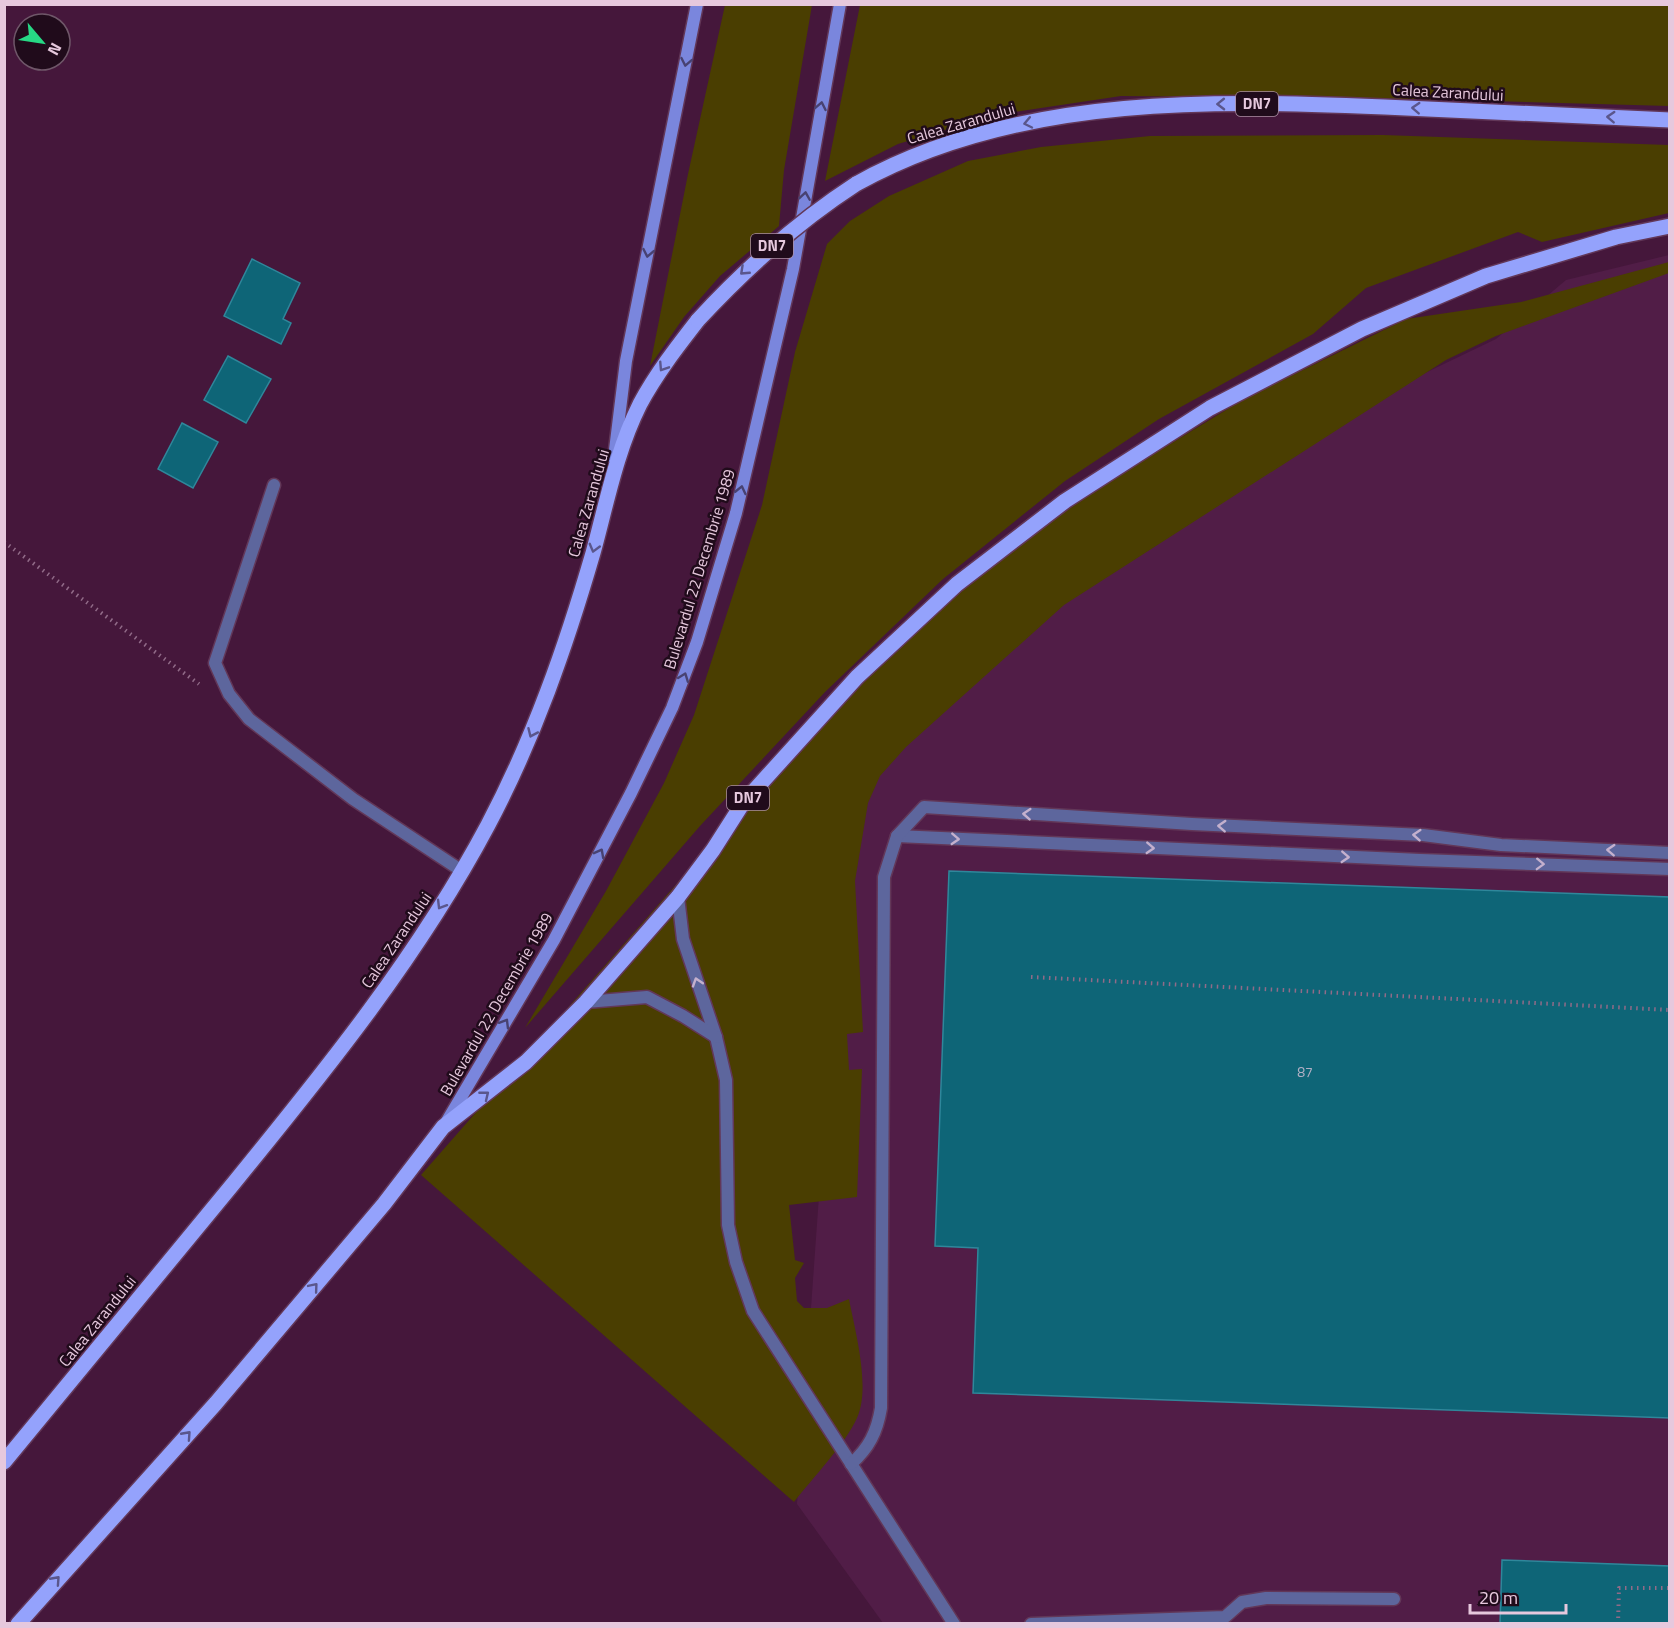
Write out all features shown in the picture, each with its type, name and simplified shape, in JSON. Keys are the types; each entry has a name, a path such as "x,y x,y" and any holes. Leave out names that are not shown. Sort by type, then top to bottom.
{"main road":[{"path":"612,471 626,362 697,4"},
{"name":"Bulevardul 22 Decembrie 1989","path":"443,1127 554,940 632,793 672,708 697,642 736,513 793,269 840,4"},
{"name":"Calea Zarandului","path":"4,1462 279,1128 365,1019 423,935 462,871 510,782 540,714 594,549 612,471 640,404 667,360 698,320 769,248 809,215 896,161 943,143 1055,117 1186,104 1315,103 1670,120"},
{"name":"DN7","path":"18,1623 216,1403 384,1204 443,1127 526,1062 586,1002 678,897 713,850 743,803 857,677 957,584 1065,501 1210,408 1362,329 1486,276 1616,237 1670,226"}],"street":[{"path":"274,485 215,663 229,694 249,719 295,756 353,799 462,871"},
{"path":"850,1464 865,1452 871,1441 881,1408 884,877 897,836 924,807 1192,824 1423,835 1501,845 1670,853"},
{"path":"897,836 1420,860 1670,868"},
{"path":"678,897 683,939 716,1037 726,1080 728,1225 736,1262 753,1311 954,1623"},
{"path":"586,1002 647,997 716,1037"},
{"path":"1030,1623 1225,1620 1242,1602 1266,1599 1394,1599"}],"path":[{"path":"4,542 202,685"},
{"path":"1030,977 1670,1010"},
{"path":"1618,1623 1619,1588 1670,1588"}],"shaded area":[{"path":"725,5 812,5 784,170 779,226 720,276 684,317 650,366 688,174"},
{"path":"860,5 1669,5 1669,106 1419,99 1121,96 995,115 898,144 825,181"},
{"path":"1383,135 1669,145 1669,213 1542,242 1518,232 1366,288 1313,334 1159,419 1065,481 943,579 825,692 700,826 525,1028 606,891 664,783 694,715 762,505 795,352 827,244 850,221 889,196 968,161 1041,147 1150,136"},
{"path":"1669,255 1669,1623 883,1623 797,1504 850,762 1043,593 1298,434 1496,339 1566,280"},
{"path":"1669,262 1669,273 1496,336 1446,360 1064,605 906,747 880,776 868,803 855,881 863,1032 847,1034 849,1070 862,1069 857,1197 789,1205 795,1260 804,1263 795,1278 797,1301 804,1308 827,1308 849,1299 862,1375 861,1405 852,1428 794,1502 421,1175 751,799 870,668 944,601 1027,537 1124,472 1244,399 1406,319 1521,302"}],"building":[{"path":"252,259 300,283 283,319 291,323 281,344 224,316"},
{"path":"228,356 271,379 246,423 204,400"},
{"path":"182,423 218,442 193,488 158,469"},
{"path":"949,871 1670,897 1670,1418 973,1393 978,1248 935,1246"},
{"path":"1502,1560 1670,1566 1670,1624 1500,1624"}]}
